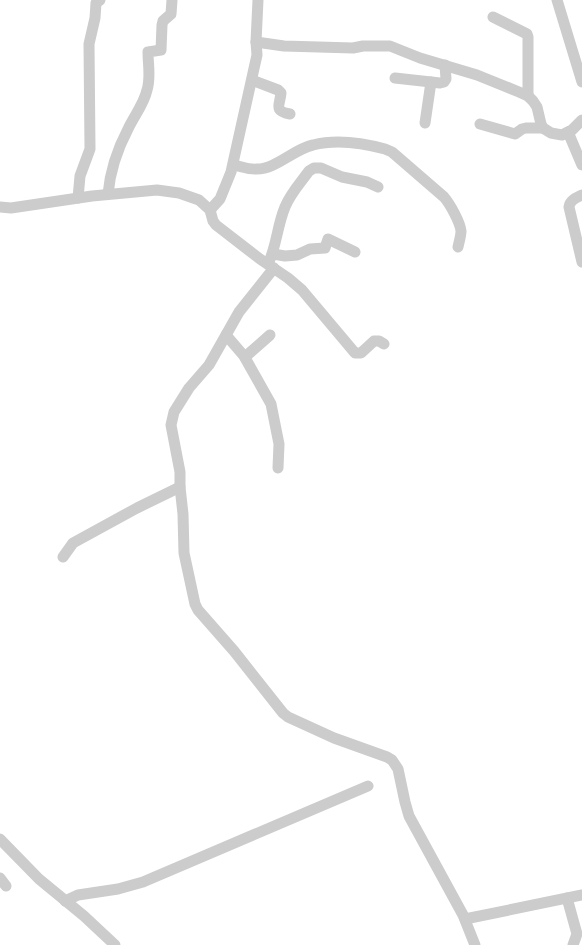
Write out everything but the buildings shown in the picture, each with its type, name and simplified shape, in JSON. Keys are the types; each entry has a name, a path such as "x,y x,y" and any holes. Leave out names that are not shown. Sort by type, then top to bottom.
{"street":[{"path":"78,198 80,176 90,148 89,44 95,18 96,3 100,0"},
{"path":"108,194 110,176 124,137 148,89 148,52 161,50 162,25 163,21 171,14 172,0"},
{"path":"210,210 220,199 228,182 233,164 257,56 256,42 258,0"},
{"path":"557,0 582,82"},
{"path":"493,17 527,34 528,96"},
{"path":"256,42 284,46 353,48 363,46 390,46 420,58 477,75 528,96 537,107 543,128"},
{"path":"395,78 444,82 446,78 445,65"},
{"path":"252,80 278,90 281,93 278,107 279,110 290,114"},
{"path":"425,123 431,82"},
{"path":"480,124 515,134 526,128 543,128 551,133 562,134 572,130 582,120"},
{"path":"568,132 582,165"},
{"path":"233,164 252,169 264,168 311,145 327,142 386,148 444,197 449,203 460,227 461,233 458,247"},
{"path":"378,187 367,182 342,177 321,168 314,168 309,171 285,208 271,266 226,334 209,365 189,388 174,412 172,418 172,434 180,472 184,553 192,596 198,610 234,650 283,714 334,738 387,757 396,764 400,776 404,802 409,816 465,919 475,945"},
{"path":"0,207 11,208 147,190 168,191 199,200 210,210 213,221 216,225 302,290 355,353 362,354 374,341 379,340 384,344"},
{"path":"582,195 573,200 569,207 582,262"},
{"path":"273,254 285,256 297,255 310,248 325,248 328,239 355,252"},
{"path":"226,334 245,357 271,404 279,444 278,468"},
{"path":"245,357 270,335"},
{"path":"63,557 73,543 137,508 180,487"},
{"path":"65,901 78,895 118,889 143,882 368,786"},
{"path":"2,845 115,945"},
{"path":"465,919 582,895"},
{"path":"567,898 577,934 572,945"}]}
